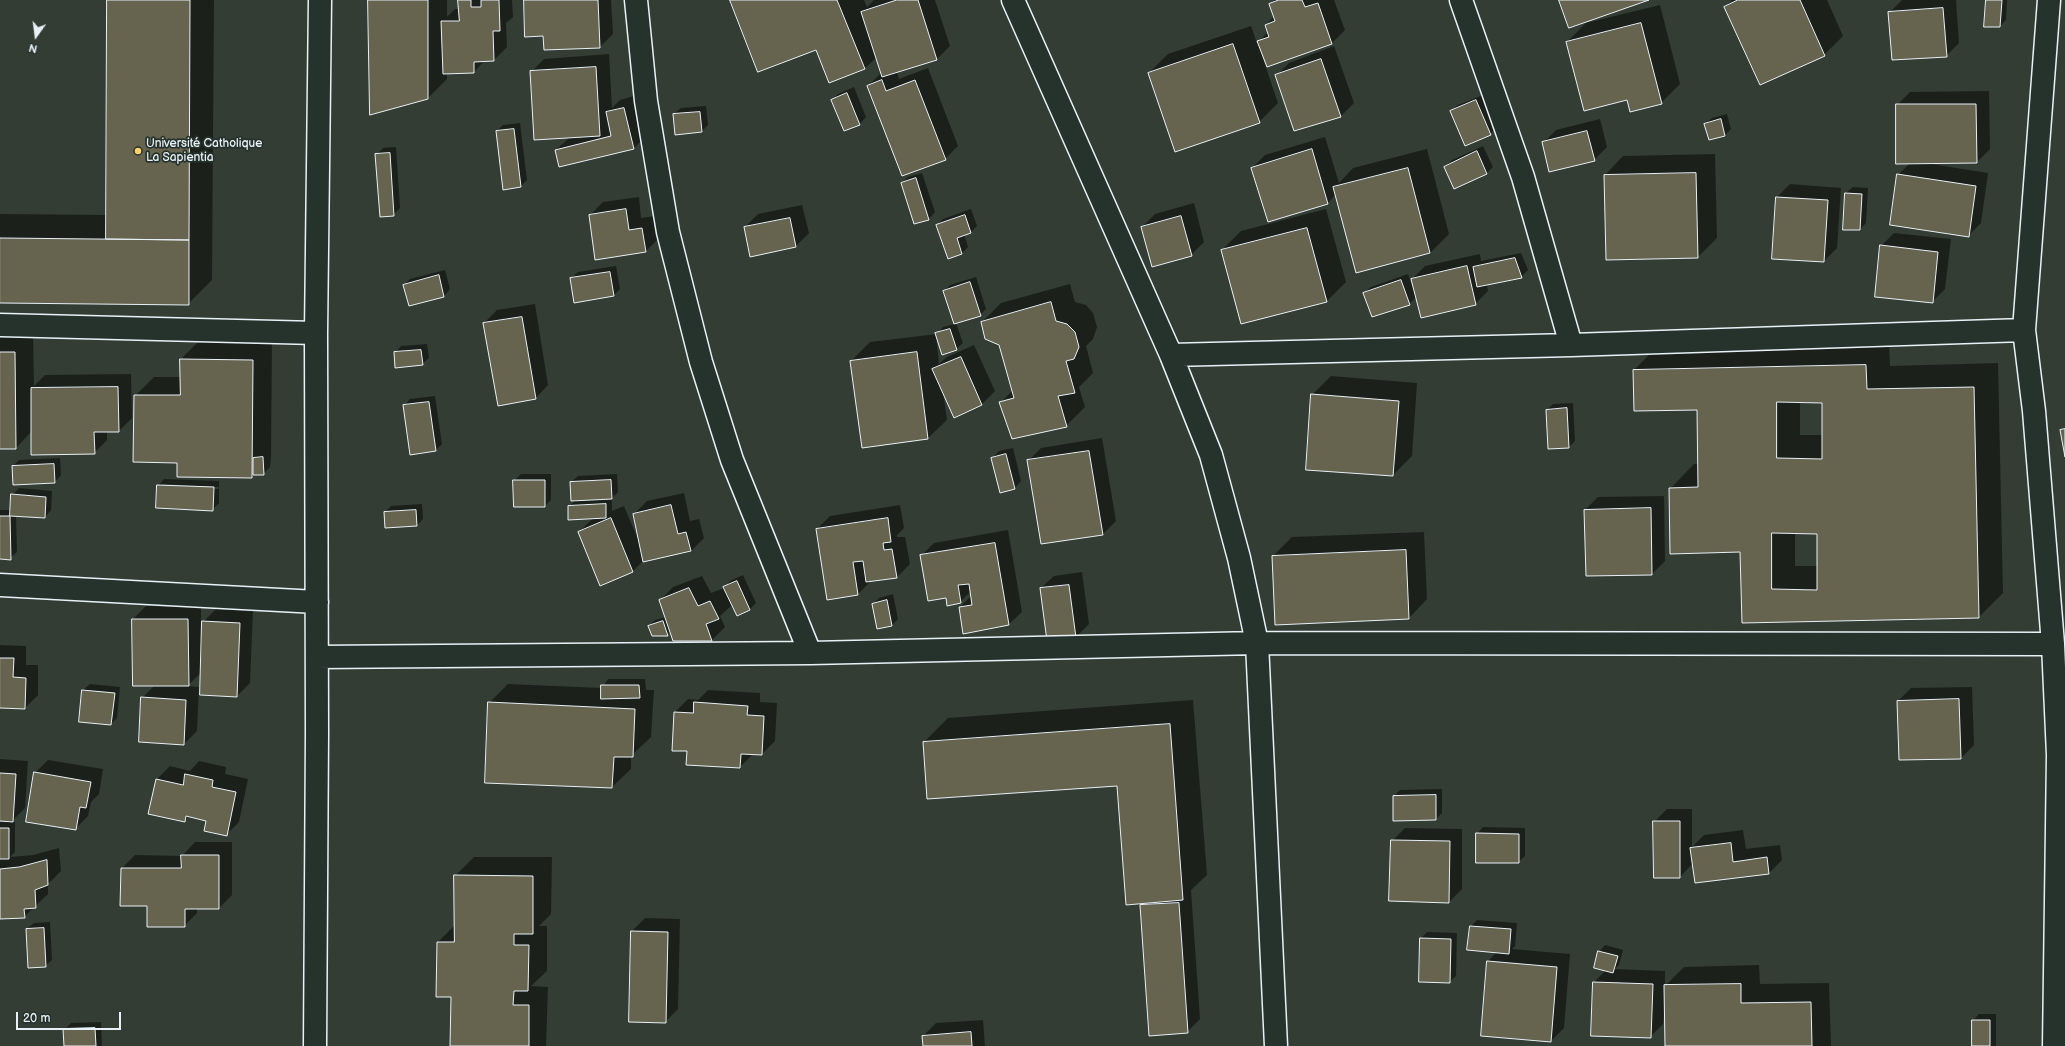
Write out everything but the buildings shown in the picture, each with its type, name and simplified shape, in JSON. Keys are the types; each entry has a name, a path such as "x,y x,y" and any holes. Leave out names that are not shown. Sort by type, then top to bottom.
{"street":[{"path":"315,1046 317,657 316,333 320,0"},
{"path":"636,0 646,101 668,232 701,362 732,460 810,653"},
{"path":"1012,0 1171,355 1211,455 1239,558 1257,643 1276,1046"},
{"path":"1461,0 1524,177 1571,345"},
{"path":"2049,0 2024,330 2034,411 2053,644 2058,755 2054,1046"},
{"path":"0,325 316,333"},
{"path":"1171,355 1571,345 2024,330"},
{"path":"0,585 317,602"},
{"path":"317,657 810,653 1257,643 2053,644"}],"place":[{"name":"Université Catholique La Sapientia","path":"138,151"}]}
